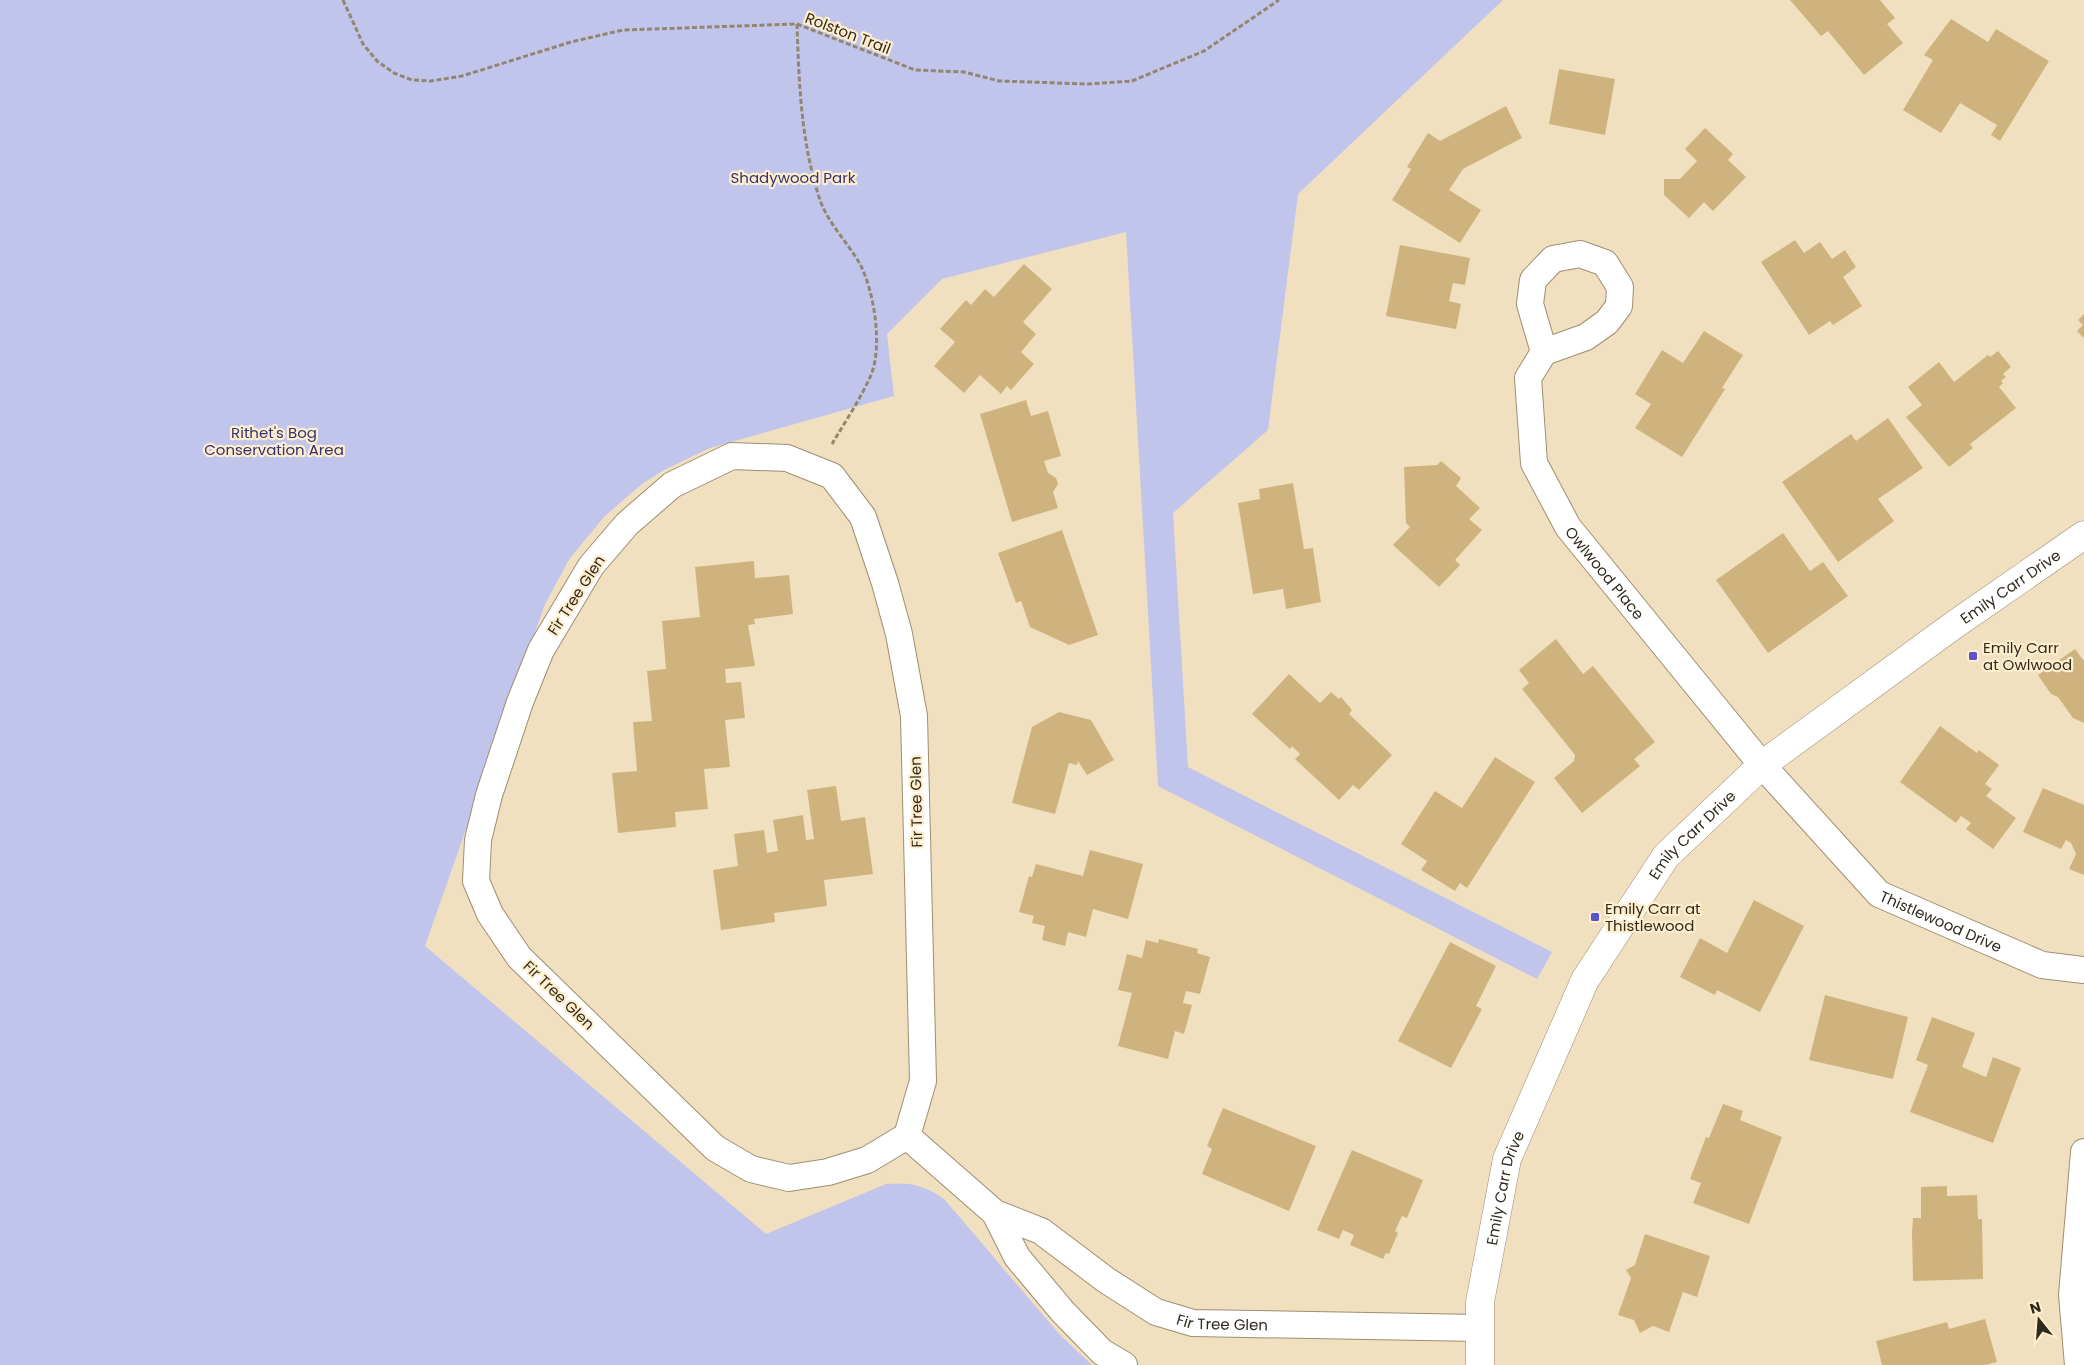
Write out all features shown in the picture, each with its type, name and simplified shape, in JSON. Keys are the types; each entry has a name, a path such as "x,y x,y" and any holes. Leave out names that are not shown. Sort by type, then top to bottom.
{"street":[{"name":"Owlwood Place","path":"1544,352 1528,378 1534,464 1568,527 1762,765"},
{"name":"Fir Tree Glen","path":"732,456 786,458 832,476 863,517 899,634 914,716 923,1081 907,1136 867,1160 828,1172 790,1178 751,1169 714,1148 518,957 490,914 476,881 478,840 489,795 520,702 541,650 590,566 627,524 672,484 732,456"},
{"name":"Emily Carr Drive","path":"1480,1365 1480,1302 1507,1159 1585,980 1666,856 1762,765 1954,625 2084,535"},
{"name":"Thistlewood Drive","path":"1762,765 1880,894 2042,966 2084,970"},
{"name":"Fir Tree Glen","path":"907,1136 995,1213 1041,1231 1106,1280 1156,1312 1194,1322 1480,1328"},
{"path":"2078,1365 2072,1295 2084,1152"},
{"name":"Fir Tree Glen","path":"995,1213 1016,1257 1063,1312 1102,1352 1124,1365"}],"path":[{"name":"Rolston Trail","path":"343,0 363,44 377,60 394,73 412,80 430,81 462,76 571,42 623,30 797,24 915,70 964,72 999,81 1088,84 1132,81 1204,51 1279,0"},
{"path":"797,24 800,100 808,158 821,203 860,265 871,290 877,333 872,373 816,469"}],"green space":[{"name":"Rithet's Bog Conservation Area","path":"0,0 1503,0 1298,194 1268,430 1173,513 1188,767 1552,952 1537,979 1158,786 1126,232 942,279 887,334 894,396 710,448 664,470 642,484 604,517 570,558 545,604 425,946 766,1234 886,1184 910,1184 924,1188 945,1200 1060,1335 1092,1365 0,1365"}],"building":[{"path":"1790,0 1880,0 1895,18 1887,24 1903,43 1864,75 1828,31 1821,36"},
{"path":"1951,19 1988,42 1996,29 2049,61 2000,141 1991,135 1997,125 1960,103 1941,133 1903,110 1933,60 1924,55"},
{"path":"1559,69 1615,79 1605,135 1549,124"},
{"path":"1506,106 1522,138 1463,169 1449,190 1481,210 1460,243 1392,200 1411,169 1407,167 1428,133 1440,141"},
{"path":"1705,128 1733,154 1728,160 1746,177 1713,211 1704,202 1689,218 1664,195 1664,179 1680,179 1697,161 1685,149"},
{"path":"1795,240 1804,253 1820,242 1832,259 1845,250 1856,267 1843,277 1862,306 1833,325 1830,321 1809,335 1761,262"},
{"path":"1400,245 1470,258 1465,285 1453,283 1449,301 1461,304 1456,329 1386,316"},
{"path":"1024,264 1052,289 1023,322 1036,334 1021,352 1034,364 1011,390 1007,386 1001,394 980,375 964,393 934,366 955,342 940,329 966,300 971,305 985,289 994,297"},
{"path":"2084,314 2084,338 2077,331 2083,325 2078,320"},
{"path":"1704,331 1743,355 1722,388 1725,389 1682,457 1635,428 1651,404 1635,394 1662,350 1683,363"},
{"path":"1998,351 2011,367 2003,374 2006,377 2001,381 2003,383 1999,387 2016,408 1970,444 1973,448 1949,467 1906,417 1922,405 1908,387 1939,362 1954,382 1988,355 1990,357"},
{"path":"1026,400 1031,416 1048,411 1061,456 1044,461 1048,473 1056,478 1058,484 1053,492 1058,508 1012,522 980,414"},
{"path":"1888,418 1923,468 1878,499 1894,521 1838,562 1782,482 1851,434 1856,441"},
{"path":"1441,461 1461,478 1456,486 1480,508 1469,519 1482,530 1455,560 1460,565 1439,587 1393,545 1410,527 1406,523 1404,467 1437,465"},
{"path":"1293,483 1304,549 1313,548 1321,602 1286,609 1283,589 1253,594 1238,503 1260,499 1259,489"},
{"path":"1062,530 1098,635 1069,645 1030,627 1021,601 1016,603 998,553"},
{"path":"1783,533 1810,571 1823,562 1848,596 1768,653 1716,580"},
{"path":"754,561 755,578 789,575 793,614 754,619 755,624 748,625 755,666 725,669 726,683 741,682 745,718 725,720 730,767 704,769 708,809 675,812 676,827 618,833 612,773 637,771 633,722 652,721 647,671 666,669 662,621 700,617 695,567"},
{"path":"1556,639 1583,674 1593,666 1655,742 1634,759 1640,766 1582,813 1554,778 1574,761 1575,755 1522,689 1529,683 1519,670"},
{"path":"2075,649 2084,659 2084,723 2073,718 2058,697 2051,694 2038,675"},
{"path":"1289,674 1320,703 1331,692 1339,699 1341,697 1352,710 1349,714 1392,755 1359,790 1353,785 1339,800 1295,759 1300,754 1292,746 1290,749 1252,714"},
{"path":"1059,712 1091,720 1114,760 1087,775 1078,761 1077,765 1069,763 1055,814 1012,803 1032,727"},
{"path":"1940,726 1977,753 1979,750 1999,765 1985,784 1992,789 1986,796 2016,818 1993,849 1966,829 1971,823 1961,816 1956,823 1900,782"},
{"path":"1495,757 1535,782 1467,888 1460,883 1455,891 1421,870 1427,861 1401,844 1435,791 1462,808"},
{"path":"836,786 841,821 865,817 873,874 824,880 827,906 774,913 775,922 721,930 713,870 738,866 734,834 764,830 767,853 778,851 773,820 803,815 806,840 814,839 807,790"},
{"path":"2043,788 2084,805 2084,875 2069,869 2076,854 2071,843 2066,840 2061,849 2023,832"},
{"path":"1090,850 1143,864 1128,919 1093,909 1086,937 1068,932 1065,946 1042,940 1045,926 1032,923 1034,916 1019,912 1029,876 1032,877 1036,864 1083,876"},
{"path":"1754,900 1804,926 1760,1012 1717,990 1715,995 1680,977 1700,938 1727,953"},
{"path":"1159,939 1198,949 1197,953 1210,957 1200,994 1186,991 1183,1003 1192,1005 1184,1034 1175,1031 1168,1059 1118,1046 1132,993 1118,990 1127,954 1142,958 1146,940 1158,943"},
{"path":"1450,942 1496,966 1476,1006 1482,1009 1451,1068 1398,1041"},
{"path":"1825,995 1908,1017 1893,1079 1809,1060"},
{"path":"1932,1017 1975,1033 1962,1067 1986,1077 1993,1057 2021,1068 1993,1143 1910,1112 1928,1065 1916,1060"},
{"path":"1723,1104 1743,1111 1740,1120 1782,1137 1749,1224 1693,1203 1701,1183 1690,1179 1706,1137 1709,1138"},
{"path":"1223,1108 1316,1146 1289,1211 1202,1174 1212,1149 1207,1146"},
{"path":"1352,1150 1423,1180 1407,1218 1402,1216 1395,1231 1398,1233 1389,1254 1386,1253 1383,1259 1350,1245 1354,1235 1343,1230 1339,1239 1317,1230"},
{"path":"1947,1186 1947,1196 1977,1195 1978,1219 1982,1219 1983,1279 1913,1281 1913,1218 1921,1218 1921,1187"},
{"path":"1645,1234 1710,1256 1697,1297 1683,1292 1669,1332 1653,1326 1640,1333 1634,1320 1618,1315 1631,1278 1626,1270 1635,1265"},
{"path":"1985,1319 1997,1362 1985,1365 1882,1365 1876,1341 1947,1322 1949,1329"}],"place":[{"name":"Emily Carr at Owlwood","path":"1973,656"},
{"name":"Emily Carr at Thistlewood","path":"1595,917"}],"park label":[{"name":"Shadywood Park","path":"793,177"}]}
